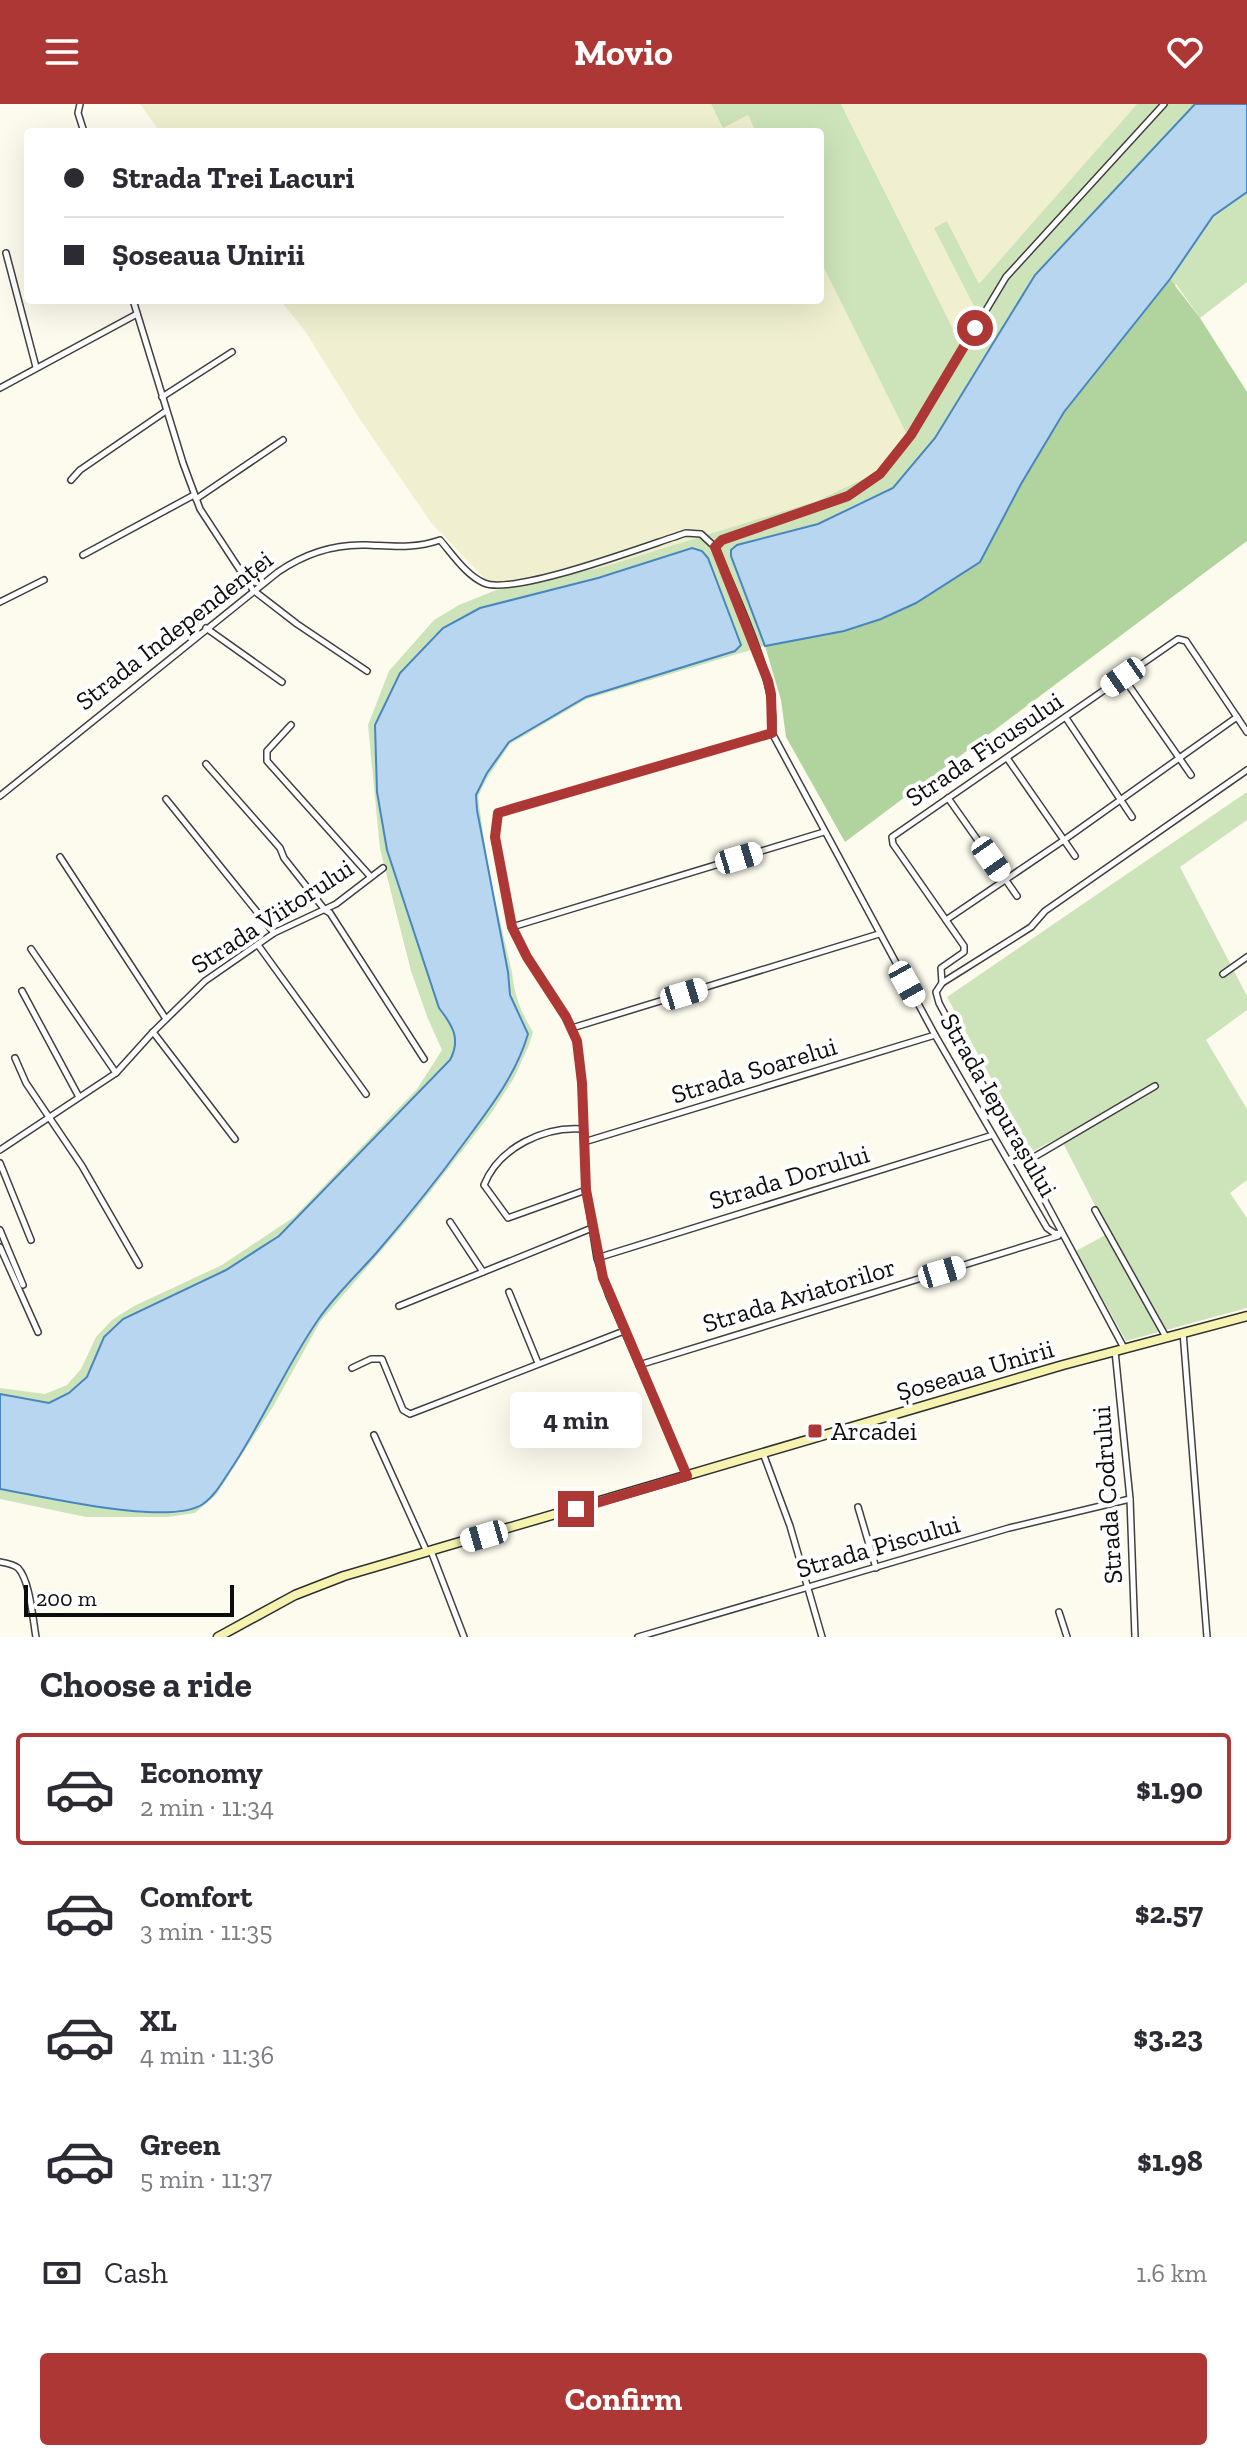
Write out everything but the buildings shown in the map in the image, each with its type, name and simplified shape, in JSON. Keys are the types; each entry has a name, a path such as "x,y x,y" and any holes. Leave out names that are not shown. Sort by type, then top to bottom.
{"main road":[{"name":"Șoseaua Unirii","path":"218,1637 310,1589 429,1551 1120,1349 1247,1316"}],"street":[{"path":"80,104 78,113 83,128"},
{"path":"687,1476 609,1296 597,1258 586,1190 581,1069 572,1028 527,957 512,927 495,837 498,813 772,733 768,681 715,547 722,540 848,496 880,474 911,435 1006,277 1164,104"},
{"path":"6,253 36,367"},
{"path":"134,304 195,497 253,590 367,671"},
{"path":"0,388 137,314"},
{"path":"162,397 232,352"},
{"path":"71,480 80,470 166,411"},
{"path":"83,555 195,497 283,440"},
{"name":"Strada Independenței","path":"0,796 253,590 289,564 327,549 362,545 415,548 440,540 469,573 495,587 548,576 686,533 701,534 715,547"},
{"path":"0,602 44,580"},
{"path":"206,628 282,682"},
{"name":"Strada Ficusului","path":"939,985 941,968 964,952 965,948 892,839 1177,640 1184,639 1247,732"},
{"path":"1123,677 1191,775"},
{"path":"946,920 1237,717"},
{"path":"1066,718 1132,817"},
{"path":"291,725 267,751 267,761 370,876"},
{"name":"Strada Iepurașului","path":"772,733 935,1035 1047,1228 1063,1234"},
{"path":"1007,758 1075,856"},
{"path":"206,764 280,848 284,858 330,913 424,1059"},
{"path":"939,985 1031,927 1045,911 1247,770"},
{"path":"948,798 1017,896"},
{"path":"166,799 274,933"},
{"path":"512,927 824,832"},
{"path":"60,857 166,1019"},
{"name":"Strada Viitorului","path":"0,1150 116,1073 205,981 274,933 344,898 383,868"},
{"path":"572,1028 879,934"},
{"path":"258,945 366,1094"},
{"path":"31,949 116,1073"},
{"path":"1223,974 1247,957"},
{"name":"Strada Iepurașului","path":"939,985 936,997 1063,1234 1120,1349"},
{"path":"22,991 79,1097"},
{"path":"153,1032 235,1139"},
{"name":"Strada Soarelui","path":"584,1142 935,1035"},
{"path":"15,1058 32,1092 44,1112 50,1115 139,1265"},
{"path":"1024,1163 1155,1086"},
{"path":"583,1129 549,1131 517,1146 497,1165 484,1185 504,1214 511,1218 586,1190"},
{"name":"Strada Dorului","path":"597,1258 993,1135"},
{"path":"0,1163 31,1240"},
{"path":"1095,1210 1166,1337"},
{"path":"450,1222 483,1272"},
{"path":"399,1306 592,1228"},
{"path":"0,1230 23,1285"},
{"name":"Strada Aviatorilor","path":"639,1365 1063,1234"},
{"path":"0,1247 38,1332"},
{"path":"509,1292 538,1363"},
{"path":"352,1368 371,1359 382,1359 403,1410 410,1414 624,1331"},
{"path":"1183,1332 1207,1637"},
{"name":"Strada Codrului","path":"1120,1349 1135,1637"},
{"path":"374,1435 429,1551 464,1637"},
{"path":"763,1453 790,1526 822,1637"},
{"name":"Strada Piscului","path":"638,1637 1009,1528 1130,1499"},
{"path":"858,1507 876,1568"},
{"path":"0,1562 12,1564 21,1572 36,1637"},
{"path":"1059,1612 1067,1637"}],"green space":[{"path":"140,104 711,104 723,127 748,115 754,128 157,128"},
{"path":"711,104 841,104 960,343 963,343 979,316 934,228 947,221 979,284 1137,104 1247,104 1247,282 1200,318 1176,284 1138,335 800,643 764,646 587,699 510,744 478,797 489,875 514,988 533,1032 514,1078 490,1115 412,1215 320,1322 274,1405 216,1495 195,1513 168,1517 86,1517 0,1499 0,1388 45,1394 67,1385 81,1369 96,1337 112,1320 134,1306 222,1265 294,1217 417,1089 442,1050 411,971 380,849 368,725 389,671 434,620 459,605 496,590 603,567 816,501 878,472 907,435 824,268 824,128 754,128 748,115 723,128"},
{"path":"841,104 1137,104 979,285 947,221 979,316 963,343 960,343"},
{"path":"824,268 907,435 878,472 815,501 603,567 496,590 432,524 361,421 305,331 283,304 824,304"},
{"path":"1170,279 1200,318 1247,392 1247,541 845,842 786,737 781,700 765,646 844,631 1021,484 1064,412"},
{"path":"1247,792 1247,820 1180,867 1247,996 1247,1010 1206,1040 1247,1109 1247,1180 1230,1193 1247,1218 1247,1308 1126,1341 1076,1251 1109,1233 1060,1137 1031,1152 947,997"}],"water":[{"path":"1195,104 1247,104 1247,192 1213,216 1170,279 1064,412 980,562 916,603 881,619 844,631 765,646 731,550 737,545 818,524 893,488 935,438 1035,275"},
{"path":"692,548 702,551 708,558 741,645 735,651 586,697 509,742 487,773 476,795 477,810 510,995 528,1034 523,1049 501,1091 454,1157 318,1320 220,1486 203,1504 186,1510 163,1512 104,1508 0,1489 0,1394 49,1403 69,1393 87,1377 104,1337 123,1319 226,1270 279,1236 450,1060 455,1046 454,1033 439,1008 387,850 377,792 375,725 400,673 443,628 480,608 598,578"}],"place":[{"name":"Arcadei","path":"815,1431"}],"route":[{"path":"576,1509 687,1476 609,1296 597,1258 586,1190 582,1083 577,1041 512,927 499,863 495,820 498,813 772,733 768,681 715,547 722,540 848,496 880,474 911,435 975,328"}]}
